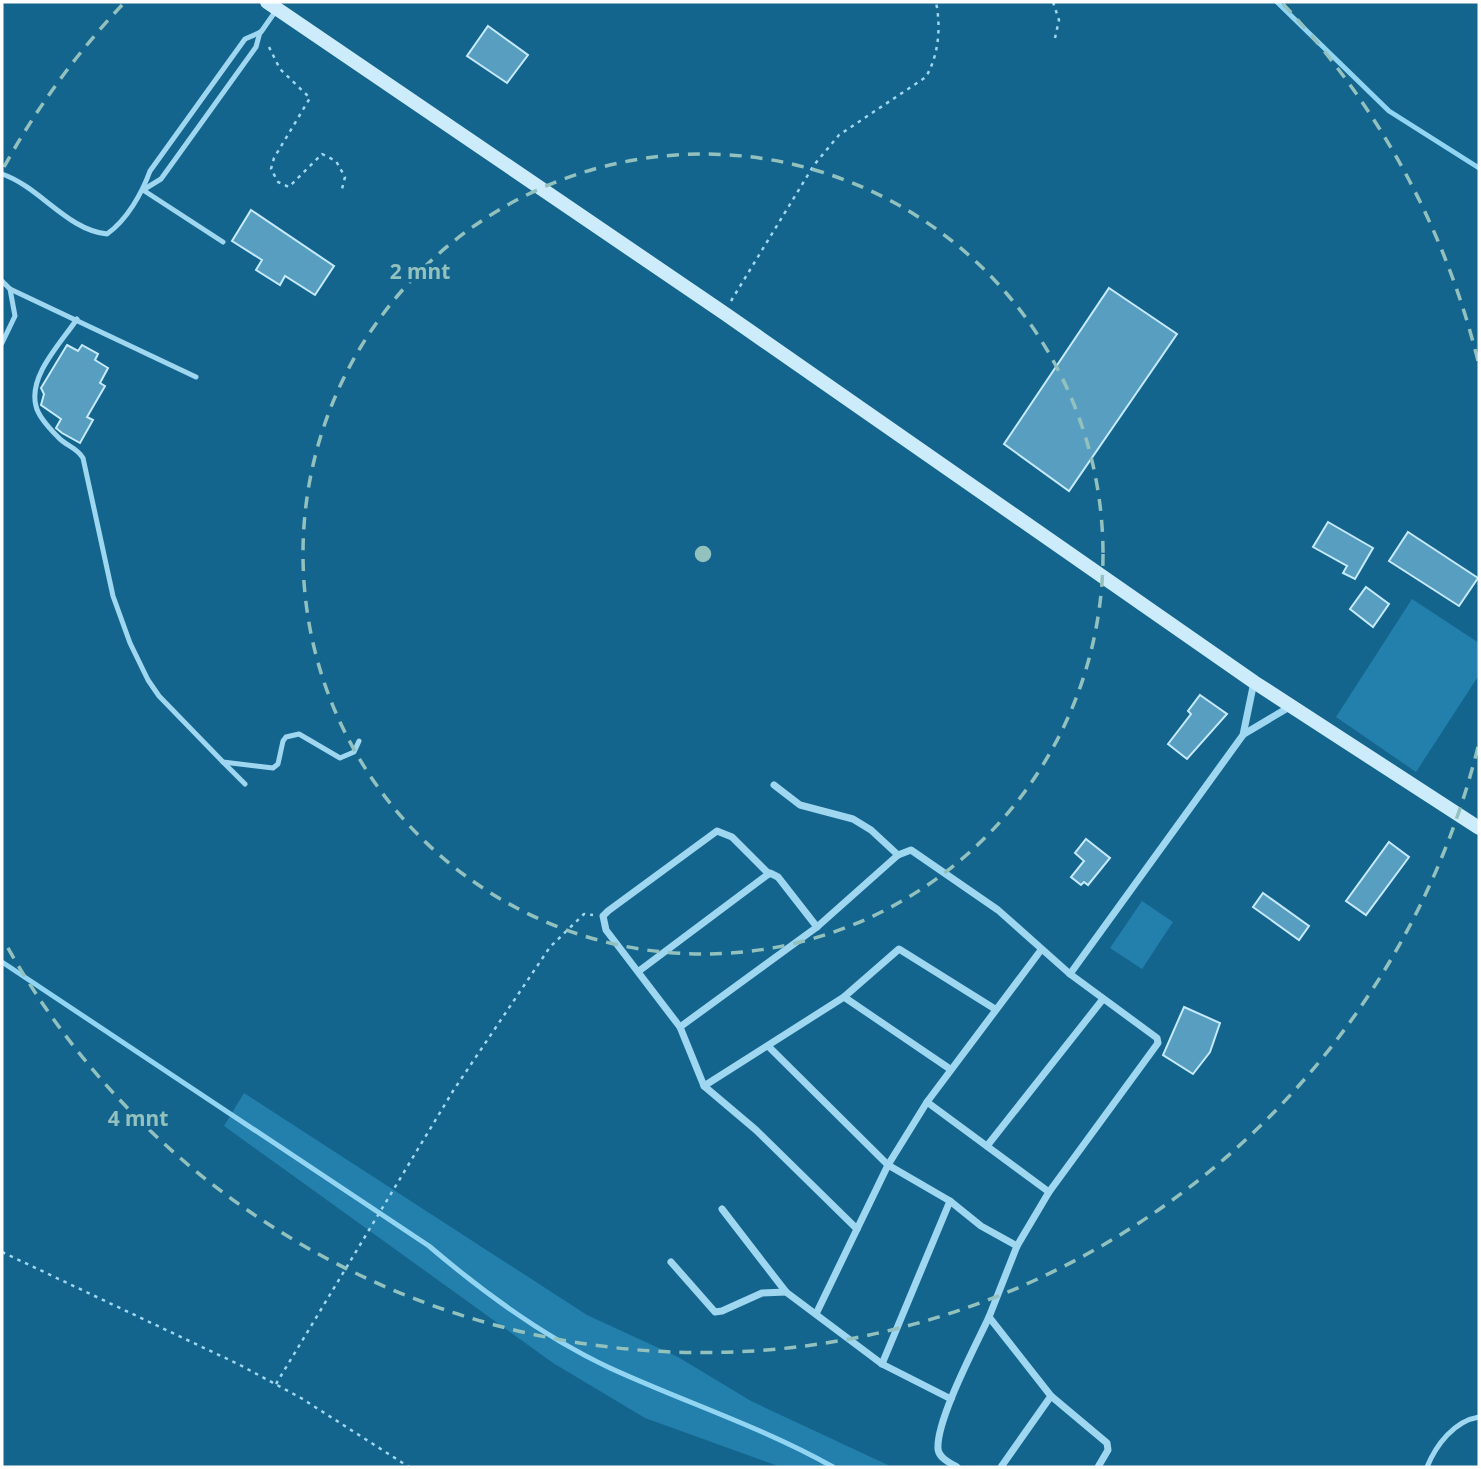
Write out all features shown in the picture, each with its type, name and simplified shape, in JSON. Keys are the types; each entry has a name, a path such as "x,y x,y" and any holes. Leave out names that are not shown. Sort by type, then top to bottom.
{"street":[{"path":"272,5 724,313 1254,682 1479,828"},
{"path":"1243,735 1254,682"},
{"path":"1070,974 1243,735 1291,706"},
{"path":"774,785 800,805 853,819 871,830 898,855"},
{"path":"817,927 778,877 769,874 732,836 717,831 603,916 606,930 680,1027 704,1086 756,1130 857,1229"},
{"path":"680,1027 817,927 898,855 917,852 998,910 1070,974 1159,1042 1049,1192 1017,1246 989,1317 951,1399 938,1450 943,1458 957,1467"},
{"path":"639,971 769,874"},
{"path":"704,1086 844,997 899,949 995,1009"},
{"path":"816,1314 888,1165 950,1069 1041,950"},
{"path":"844,997 950,1069"},
{"path":"986,1146 1103,999"},
{"path":"768,1046 888,1165 950,1201 981,1226 1017,1246"},
{"path":"927,1102 1049,1192"},
{"path":"882,1364 950,1201"},
{"path":"722,1209 786,1292 882,1364 951,1399"},
{"path":"671,1262 715,1312 735,1306 755,1295 786,1292"},
{"path":"989,1317 1051,1396 1107,1443 1108,1450 1098,1467"},
{"path":"1001,1467 1051,1396"}],"lane":[{"path":"143,190 161,179 256,47 272,5"},
{"path":"2,174 22,183 80,224 107,234 115,228 143,190 150,171 245,39 261,32"},
{"path":"143,190 223,242"},
{"path":"2,281 10,289 196,377"},
{"path":"2,343 15,316 10,289"},
{"path":"77,319 38,379 35,387 36,408 60,441 77,448 82,458 113,596 130,643 148,680 159,696 245,784"},
{"path":"223,762 273,768 278,764 283,741 293,734 299,734 340,758 354,752 359,741"},
{"path":"1427,1467 1433,1452 1455,1427 1479,1417"}],"path":[{"path":"724,313 822,155 860,119 926,77 934,63 939,40 936,2"},
{"path":"1053,2 1059,20 1055,38"},
{"path":"261,32 280,69 310,98 274,158 271,169 278,182 289,187 322,154 336,161 345,177 342,189"},
{"path":"276,1384 453,1091 550,947 584,914 603,916"},
{"path":"2,1252 120,1305 276,1384 409,1467"}],"shaded area":[{"path":"1412,599 1479,643 1479,675 1416,772 1336,717"},
{"path":"1142,901 1173,922 1142,969 1110,948"},
{"path":"244,1093 587,1315 678,1357 751,1401 892,1467 781,1467 645,1418 553,1363 224,1126"}],"building":[{"path":"488,26 528,55 507,83 467,56"},
{"path":"251,210 334,266 315,295 285,276 280,285 256,270 262,260 232,241"},
{"path":"1109,288 1177,334 1069,491 1004,444"},
{"path":"67,345 78,351 82,345 98,354 95,360 108,368 100,383 105,386 87,417 93,420 80,443 56,428 61,419 41,405 44,394 41,388"},
{"path":"1328,522 1373,548 1355,579 1343,573 1347,566 1313,547"},
{"path":"1408,532 1478,578 1459,606 1389,561"},
{"path":"1366,587 1389,604 1373,627 1350,609"},
{"path":"1200,695 1227,714 1187,759 1168,744 1191,714 1188,711"},
{"path":"1086,839 1110,858 1088,885 1084,882 1081,885 1071,877 1084,861 1075,853"},
{"path":"1389,842 1409,857 1366,915 1346,901"},
{"path":"1263,893 1309,926 1299,940 1253,907"},
{"path":"1184,1007 1220,1023 1210,1052 1193,1074 1163,1055"}],"waterway":[{"path":"1277,2 1389,111 1479,168"},
{"path":"2,962 429,1246 471,1281 538,1328 610,1368 751,1427 833,1467"}]}
